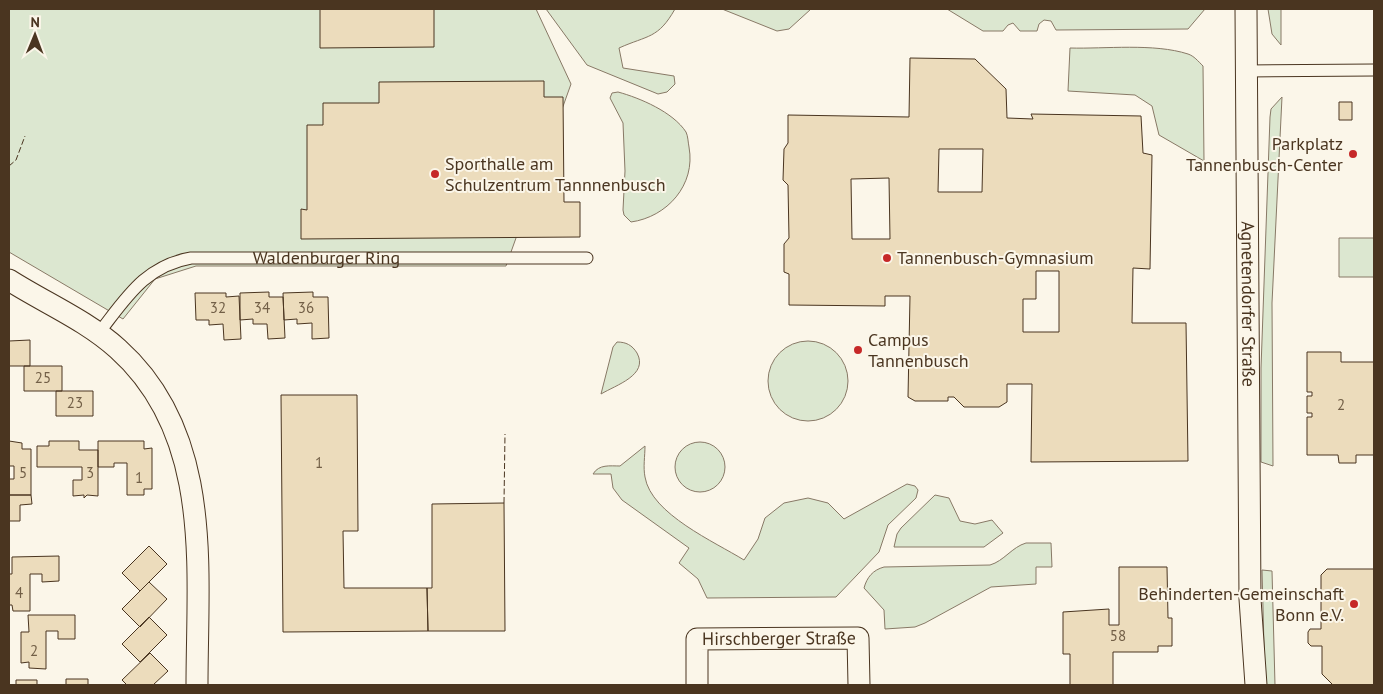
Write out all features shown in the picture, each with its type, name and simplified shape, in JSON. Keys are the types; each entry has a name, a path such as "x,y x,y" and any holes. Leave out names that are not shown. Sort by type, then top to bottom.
{"street":[{"name":"Agnetendorfer Straße","path":"1246,9 1250,600 1256,685"},
{"path":"9,280 98,334 118,349 158,396 174,429 192,491 196,522 197,685"},
{"name":"Agnetendorfer Straße","path":"1244,685 1250,600"},
{"name":"Hirschberger Straße","path":"697,685 697,639 858,638 859,685"}],"lane":[{"path":"1246,71 1374,70"},
{"name":"Waldenburger Ring","path":"98,334 131,293 150,274 172,261 190,258 587,258"}],"green space":[{"path":"9,9 536,9 571,84 506,266 196,266 155,279 123,319 9,252"},
{"path":"546,9 675,9 669,19 657,31 619,48 623,68 674,76 675,84 667,92 658,94 587,65"},
{"path":"722,9 811,9 789,29 777,31"},
{"path":"947,9 1205,9 1188,29 1056,30 1051,21 1044,20 1039,24 1037,31 1020,31 1013,23 1008,25 1003,31 983,31"},
{"path":"1268,9 1281,9 1281,45 1272,34"},
{"path":"1129,47 1160,49 1188,54 1196,59 1203,66 1204,161 1159,135 1152,106 1135,95 1068,91 1070,48"},
{"path":"618,92 646,102 673,118 686,132 689,147 690,161 688,174 676,197 656,214 631,222 624,215 623,210 625,171 623,123 610,98 612,93"},
{"path":"1282,97 1272,303 1273,466 1261,462 1261,368 1270,117 1271,109"},
{"path":"1339,238 1374,238 1374,277 1339,277"},
{"path":"808,341 823,344 836,353 845,366 848,381 845,396 836,409 823,418 808,421 793,418 780,409 771,396 768,381 771,366 780,353 793,344"},
{"path":"617,342 628,344 635,350 640,361 639,367 635,373 622,383 601,394 613,347"},
{"path":"695,442 705,442 718,449 725,462 725,472 718,485 705,492 695,492 686,488 679,481 675,472 675,462 679,453 686,446"},
{"path":"645,446 645,477 650,490 659,503 686,526 744,560 758,539 765,518 784,503 808,498 828,503 844,519 907,484 915,486 918,490 916,498 888,525 879,552 836,597 707,598 698,579 679,563 689,548 622,500 613,488 611,474 593,474 602,467 620,466"},
{"path":"935,495 949,498 960,521 975,524 992,520 1003,533 984,547 894,547 897,534 901,528"},
{"path":"1026,543 1051,543 1052,567 1036,567 1036,584 991,587 915,627 885,629 884,610 864,588 871,574 884,567 990,565"},
{"path":"1262,570 1272,571 1275,685 1265,685"}],"building":[{"path":"320,9 434,9 434,47 320,48"},
{"path":"910,58 975,59 1006,89 1007,118 1033,119 1031,114 1141,116 1143,153 1152,155 1150,269 1133,268 1132,323 1186,323 1188,461 1031,462 1032,384 1007,384 1007,402 999,407 964,407 954,397 948,397 948,401 915,401 908,397 910,296 885,296 885,306 789,305 789,274 784,272 784,244 789,238 788,185 783,180 784,149 788,143 788,115 909,117","holes":["939,149 983,149 982,192 938,192","889,178 890,239 852,239 851,179","1036,271 1059,271 1059,332 1023,332 1023,299 1036,299"]},
{"name":"Sporthalle am Schulzentrum Tannnenbusch","path":"544,81 544,97 563,97 564,202 580,202 580,237 301,239 301,209 307,210 307,125 323,125 323,103 379,103 379,82"},
{"path":"1339,102 1352,102 1352,120 1339,120"},
{"path":"269,292 269,297 283,297 285,338 268,339 267,324 253,324 253,319 240,320 240,293"},
{"path":"313,292 313,297 328,297 329,338 312,339 312,323 297,324 297,319 284,320 283,293"},
{"path":"195,293 226,293 226,297 239,296 241,339 224,340 223,324 209,325 209,320 196,320"},
{"path":"30,340 30,366 9,366 9,341"},
{"path":"1307,352 1341,352 1341,362 1374,362 1374,455 1356,455 1356,463 1339,463 1338,455 1307,455 1307,417 1312,417 1312,413 1307,413 1307,396 1312,396 1312,392 1307,392"},
{"path":"24,366 62,366 62,391 24,391"},
{"path":"56,391 93,391 93,416 56,416"},
{"path":"281,395 357,395 358,531 343,531 344,588 427,588 428,631 283,632"},
{"path":"9,441 22,443 22,449 31,449 31,495 9,495 9,479 14,479 14,466 9,466"},
{"path":"49,441 79,441 79,450 98,450 98,496 87,495 84,498 84,495 73,496 73,480 82,480 82,467 37,467 37,446 49,446"},
{"path":"98,441 144,441 144,449 152,448 152,489 144,489 144,495 127,495 127,463 114,463 114,467 98,467"},
{"path":"9,495 31,495 32,504 20,505 20,521 9,521"},
{"path":"504,503 505,631 428,631 427,588 432,588 432,504"},
{"path":"149,546 167,564 140,591 122,573"},
{"path":"59,556 59,581 42,582 42,574 30,574 30,611 13,611 12,605 9,605 9,574 12,574 12,557"},
{"path":"1119,567 1167,567 1168,618 1172,618 1172,646 1158,646 1158,652 1113,652 1113,685 1070,685 1070,654 1063,654 1063,612 1109,609 1109,625 1119,625"},
{"path":"1327,569 1374,569 1374,685 1333,685 1322,674 1322,646 1311,646 1308,643 1308,632 1310,629 1321,629 1321,575"},
{"path":"149,582 167,599 140,627 122,609"},
{"path":"28,615 75,615 75,639 58,639 58,631 46,631 46,669 29,668 29,662 21,663 21,632 29,632"},
{"path":"149,617 167,635 140,662 122,644"},
{"path":"150,653 168,671 153,685 127,685 122,680"},
{"path":"66,679 88,679 88,685 66,685"},
{"path":"16,680 37,680 37,685 16,685"}],"fence":[{"path":"9,166 16,160 25,136"},
{"path":"504,503 505,434"}],"place":[{"name":"Parkplatz Tannenbusch-Center","path":"1353,154"},
{"name":"Sporthalle am Schulzentrum Tannnenbusch","path":"435,174"},
{"name":"Tannenbusch-Gymnasium","path":"887,258"},
{"name":"Campus Tannenbusch","path":"858,350"},
{"name":"Behinderten-Gemeinschaft Bonn e.V.","path":"1354,604"}]}
